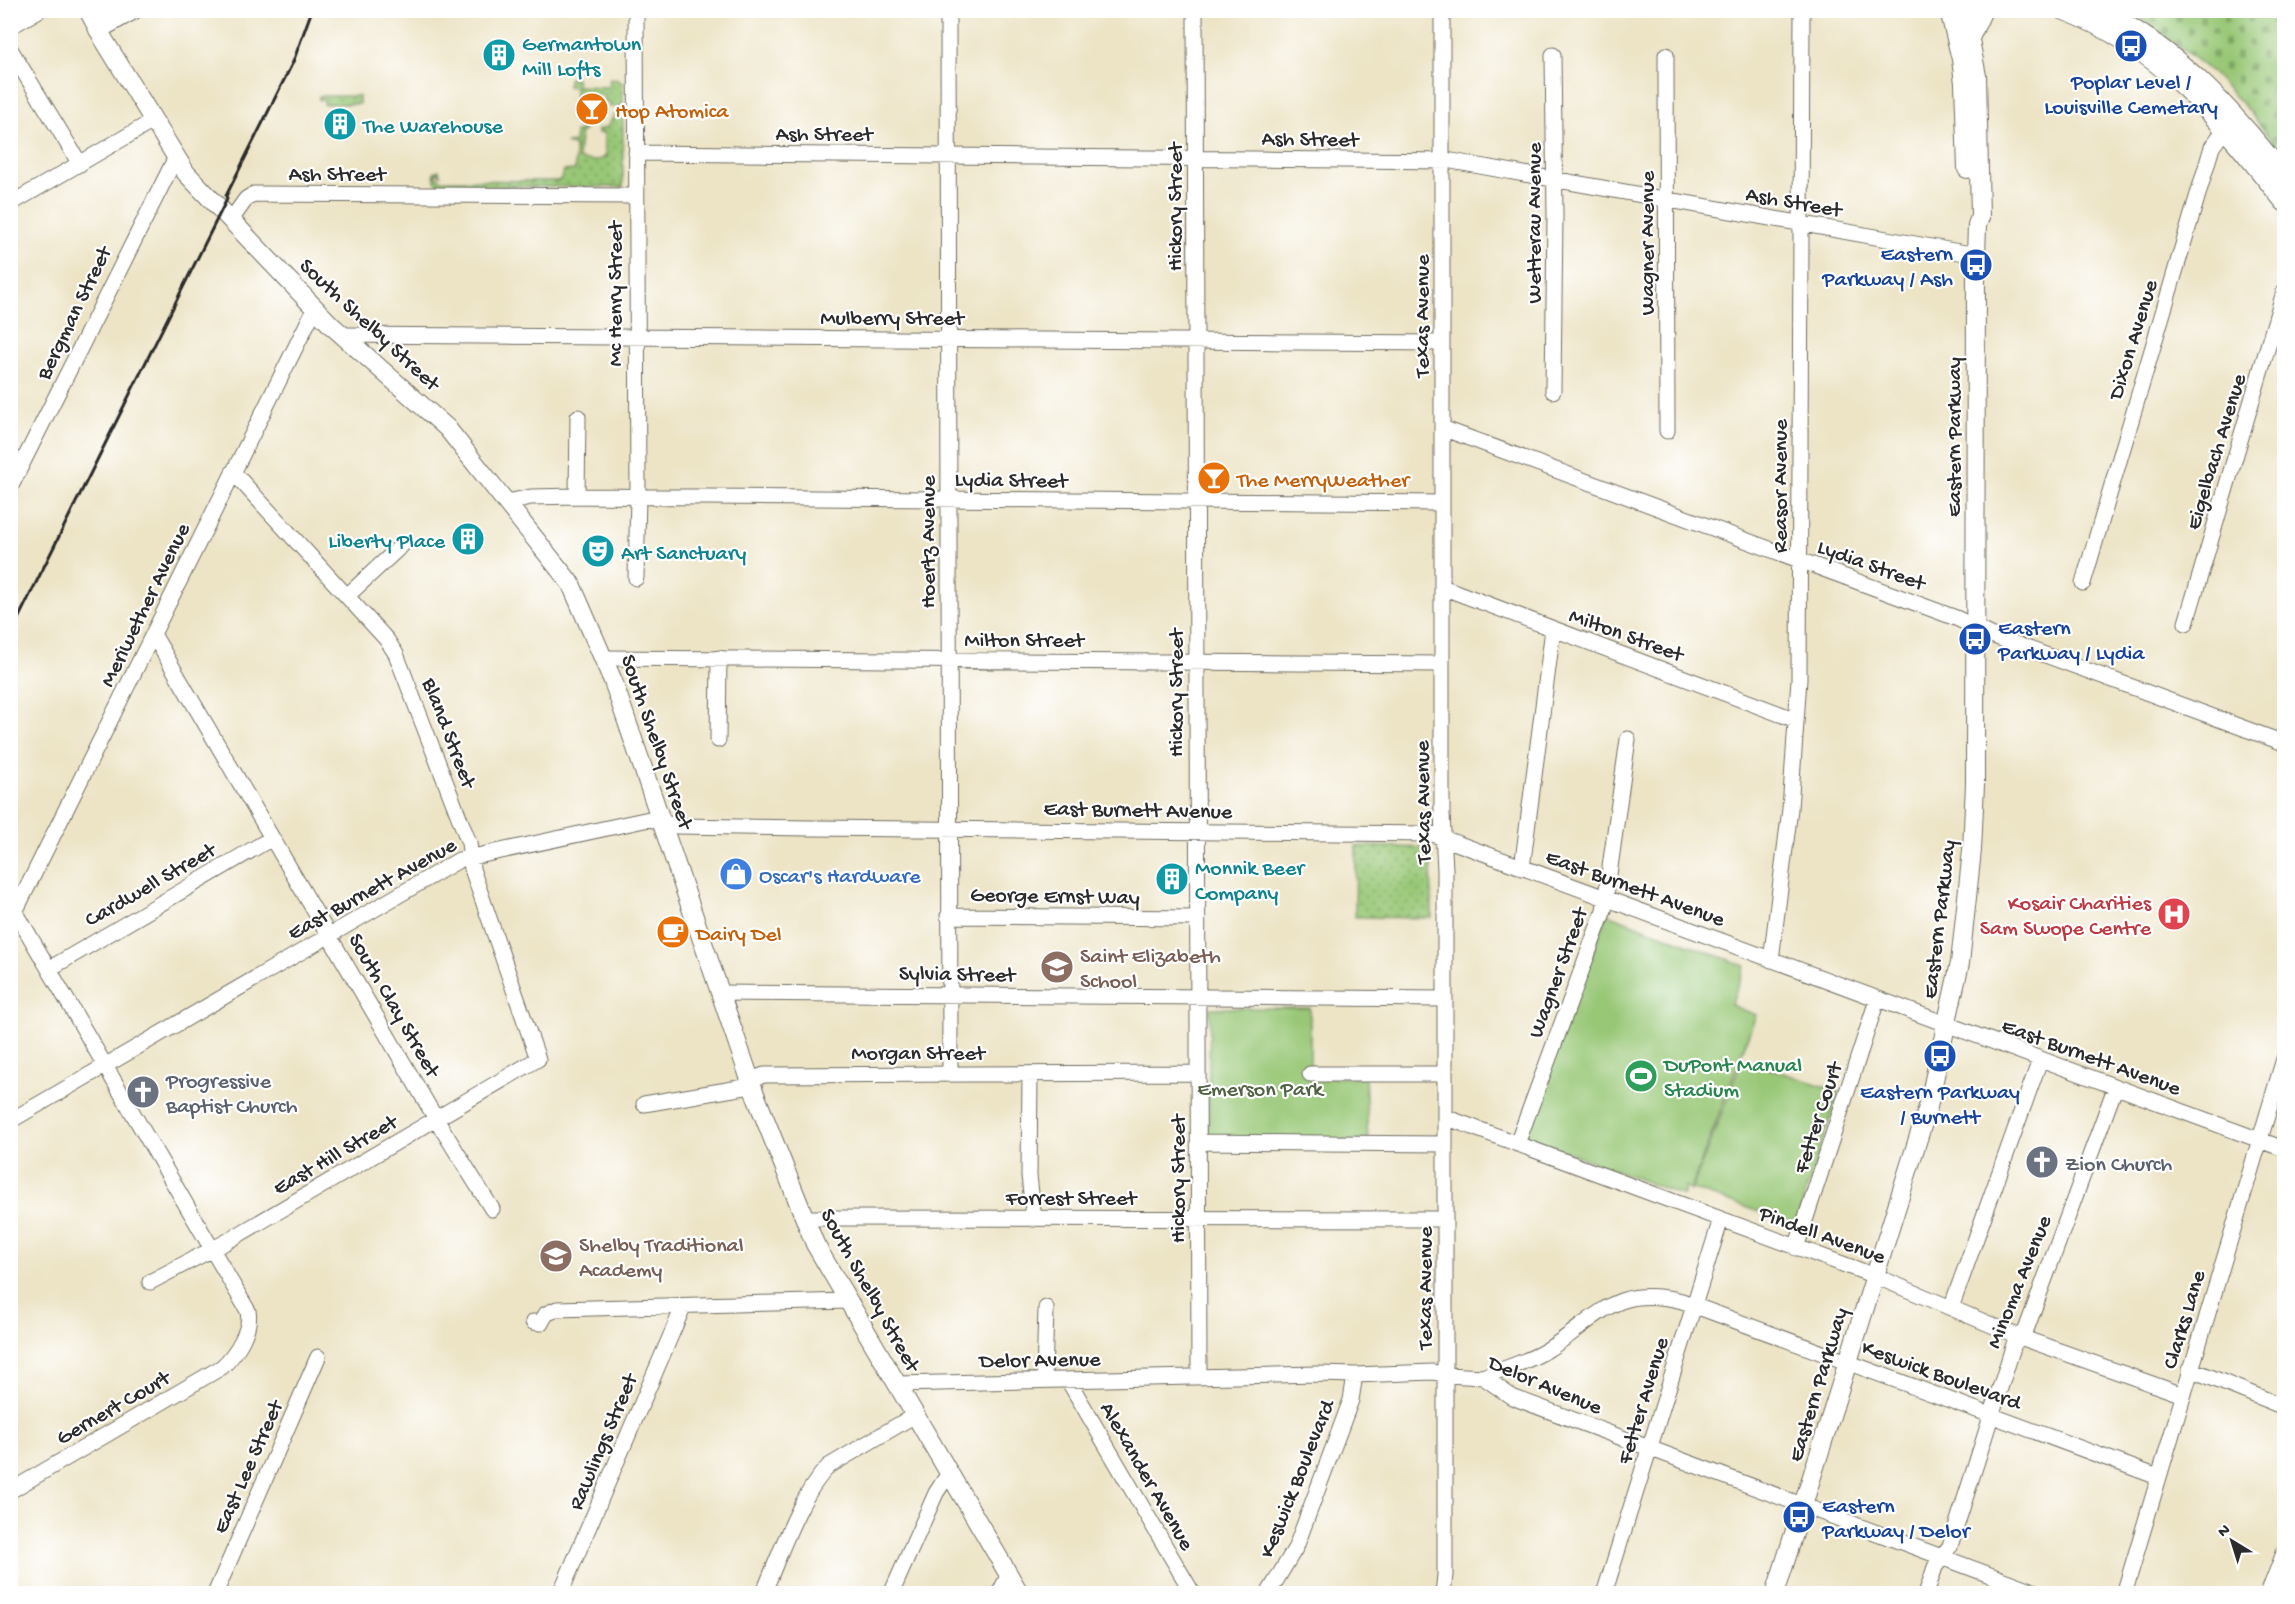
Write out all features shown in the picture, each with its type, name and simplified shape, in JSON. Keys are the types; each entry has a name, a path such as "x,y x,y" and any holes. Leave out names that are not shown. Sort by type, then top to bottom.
{"main road":[{"name":"South Shelby Street","path":"88,10 186,173 342,335 439,420 571,584 604,658 750,1080 815,1244 1020,1593"},
{"name":"Eastern Parkway","path":"1949,10 1961,59 1971,218 1977,225"},
{"name":"Eastern Parkway","path":"1775,1593 1928,1107 1960,963 1972,850 1975,784 1976,255 1977,225 1980,217 1977,158 1978,88 1964,10"},
{"path":"1970,38 1983,10"},
{"path":"2061,10 2121,40 2154,62 2198,99 2230,121 2284,175"},
{"path":"2101,10 2148,36 2188,68 2230,121 2284,202"},
{"path":"98,30 133,11"}],"street":[{"path":"10,27 39,10"},
{"name":"Mc Henry Street","path":"636,10 638,497 636,578"},
{"name":"Hoertz Avenue","path":"948,10 950,1074"},
{"name":"Hickory Street","path":"1195,10 1199,1376"},
{"name":"Texas Avenue","path":"1442,10 1442,587 1447,1375 1446,1575 1443,1593"},
{"name":"Reasor Avenue","path":"1771,960 1790,809 1799,679 1802,10"},
{"path":"10,49 80,164"},
{"name":"Wetterau Avenue","path":"1553,55 1555,381 1553,391"},
{"name":"Wagner Avenue","path":"1666,55 1667,431"},
{"path":"10,204 153,121"},
{"name":"Dixon Avenue","path":"2083,583 2212,147 2230,121"},
{"name":"Ash Street","path":"636,153 1460,162 1976,255"},
{"name":"Bergman Street","path":"10,488 176,157"},
{"name":"Ash Street","path":"231,220 246,199 254,194 636,196"},
{"name":"Eigelbach Avenue","path":"2186,623 2284,292"},
{"name":"Meriwether Avenue","path":"13,916 315,308"},
{"name":"Mulberry Street","path":"342,335 1442,343"},
{"path":"577,496 578,417"},
{"name":"Lydia Street","path":"1442,428 1800,560 1975,626 1991,635 2284,743"},
{"name":"Bland Street","path":"233,472 387,640 396,654 469,843 472,869 538,1059"},
{"name":"Lydia Street","path":"507,502 531,497 577,496 1442,503"},
{"path":"347,596 403,544"},
{"name":"Milton Street","path":"1442,587 1796,720"},
{"path":"1522,868 1553,629"},
{"name":"South Clay Street","path":"153,634 436,1119 492,1209"},
{"name":"Milton Street","path":"604,658 1443,664"},
{"path":"718,740 719,658"},
{"name":"Wagner Street","path":"1517,1144 1604,910 1628,739"},
{"name":"East Burnett Avenue","path":"10,1121 459,860 649,819 688,826 1432,834 2284,1149"},
{"name":"Cardwell Street","path":"49,969 272,838"},
{"name":"George Ernst Way","path":"948,915 1197,918"},
{"path":"13,916 49,969 212,1248"},
{"name":"Sylvia Street","path":"721,993 1445,999"},
{"name":"Fetter Court","path":"1796,1248 1877,1000"},
{"name":"East Hill Street","path":"150,1282 538,1059"},
{"name":"Clarks Lane","path":"2124,1593 2284,1059"},
{"path":"1951,1308 2040,1060"},
{"name":"Morgan Street","path":"644,1104 745,1087 750,1080 764,1075 1198,1073"},
{"path":"1030,1074 1029,1176 1034,1219"},
{"path":"1310,1074 1445,1074"},
{"name":"Minoma Avenue","path":"1926,1593 1935,1567 1950,1546 2014,1344 2026,1330 2115,1088"},
{"name":"Pindell Avenue","path":"1445,1117 1875,1276 2020,1337 2183,1395"},
{"path":"1198,1142 1445,1144"},
{"name":"Forrest Street","path":"804,1218 1445,1219"},
{"name":"Fetter Avenue","path":"1604,1593 1721,1220"},
{"name":"Gernert Court","path":"10,1491 222,1367 233,1356 242,1340 249,1317 248,1311 212,1248"},
{"name":"Keswick Boulevard","path":"1483,1377 1546,1351 1599,1311 1620,1300 1638,1296 1657,1296 1694,1305 2158,1477"},
{"path":"533,1322 541,1323 546,1314 557,1309 848,1301"},
{"name":"Rawlings Street","path":"560,1593 683,1307"},
{"path":"1044,1379 1046,1308"},
{"name":"East Lee Street","path":"215,1593 318,1357"},
{"path":"2190,1369 2284,1407"},
{"name":"Delor Avenue","path":"898,1384 1433,1372 1483,1377 1512,1397 2041,1593"},
{"name":"Keswick Boulevard","path":"1268,1593 1296,1547 1351,1400 1355,1375"},
{"name":"Alexander Avenue","path":"1068,1380 1193,1593"},
{"path":"763,1593 807,1495 818,1477 843,1457 915,1415"},
{"path":"891,1593 936,1493 949,1473"},
{"path":"2268,1593 2284,1553"},
{"path":"999,1593 1008,1574"}],"green space":[{"path":"2132,11 2284,11 2284,156 2249,111 2208,69"},
{"path":"569,78 576,78 577,86 609,87 610,79 617,79 623,84 623,106 610,107 610,102 605,102 603,95 582,96 580,100 575,100 575,87 567,86"},
{"path":"319,96 359,96 359,104 324,104 324,100 319,100"},
{"path":"617,111 623,111 623,187 440,186 435,181 434,172 439,170 441,176 437,172 435,175 441,180 557,181 561,179 563,171 575,170 575,146 566,143 575,142 575,132 581,129 584,130 580,135 578,159 594,161 607,157 605,156 604,133 598,133 598,130 607,127"},
{"path":"1356,846 1431,848 1432,918 1355,917"},
{"name":"DuPont Manual Stadium","path":"1607,914 1745,966 1731,1005 1756,1015 1690,1191 1685,1187 1683,1196 1525,1136"},
{"name":"Emerson Park","path":"1210,1008 1310,1008 1310,1079 1365,1077 1368,1141 1208,1140"},
{"path":"1742,1060 1839,1091 1797,1220 1791,1223 1692,1189"}],"railway":[{"path":"10,635 227,199 226,196 293,62 312,10"}],"place":[{"name":"Poplar Level / Louisville Cemetary","path":"2131,46"},
{"name":"Germantown Mill Lofts","path":"499,55"},
{"name":"Hop Atomica","path":"592,109"},
{"name":"The Warehouse","path":"340,124"},
{"name":"Eastern Parkway / Ash","path":"1976,265"},
{"name":"The MerryWeather","path":"1214,478"},
{"name":"Liberty Place","path":"468,539"},
{"name":"Art Sanctuary","path":"598,551"},
{"name":"Eastern Parkway / Lydia","path":"1975,639"},
{"name":"Oscar's Hardware","path":"736,874"},
{"name":"Monnik Beer Company","path":"1172,879"},
{"name":"Kosair Charities Sam Swope Centre","path":"2174,914"},
{"name":"Dairy Del","path":"673,932"},
{"name":"Saint Elizabeth School","path":"1057,967"},
{"name":"Eastern Parkway / Burnett","path":"1940,1056"},
{"name":"DuPont Manual Stadium","path":"1641,1076"},
{"name":"Progressive Baptist Church","path":"143,1092"},
{"name":"Zion Church","path":"2042,1162"},
{"name":"Shelby Traditional Academy","path":"556,1256"},
{"name":"Eastern Parkway / Delor","path":"1799,1517"}]}
